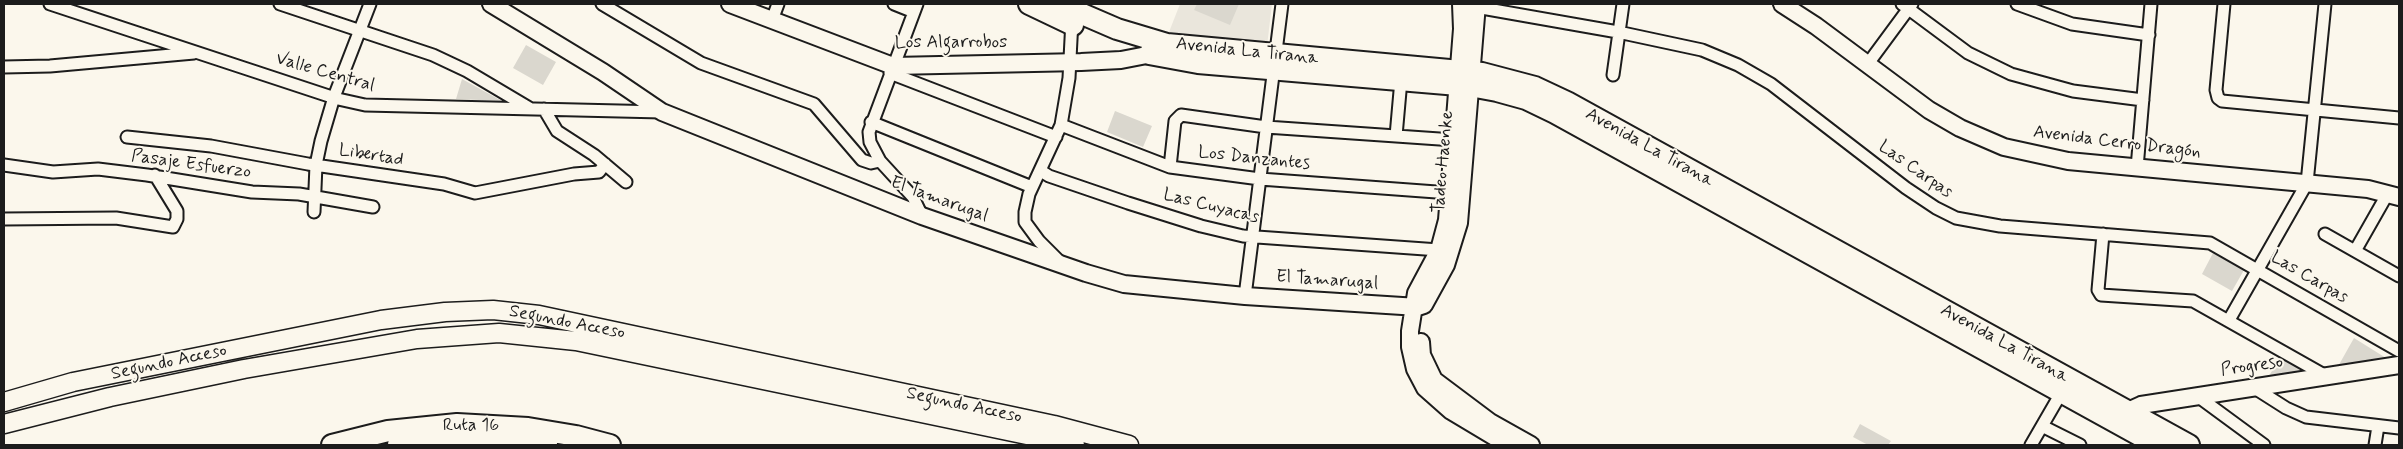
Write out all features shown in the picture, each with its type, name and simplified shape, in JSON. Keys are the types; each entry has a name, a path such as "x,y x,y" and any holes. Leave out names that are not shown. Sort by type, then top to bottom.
{"highway":[{"name":"Avenida La Tirana","path":"1029,4 1071,11 1117,29 1167,44 1274,63 1401,80 1464,78"},
{"name":"Avenida La Tirana","path":"1071,11 1112,42 1152,54 1198,63 1274,63 1464,78 1510,94 1555,112 2124,419 2189,445"},
{"name":"Avenida La Tirana","path":"2124,419 2157,445"},
{"name":"Ruta 16","path":"332,445 395,430 457,424 528,428 576,436 610,445"},
{"name":"Ruta 16","path":"398,445 476,438 552,445"}],"main road":[{"name":"Segundo Acceso","path":"4,402 73,382 381,320 445,312 493,310 539,315 1054,425 1128,445"},
{"name":"Segundo Acceso","path":"4,424 78,404 244,369 417,339 499,333 576,341 1075,445"}],"street":[{"name":"Valle Central","path":"50,4 334,97 381,107 662,112"},
{"path":"280,4 361,30 444,60 538,109 557,132 605,164 626,182"},
{"path":"314,212 313,196 316,165 334,97 370,4"},
{"name":"El Tamarugal","path":"491,4 587,62 662,112 922,216 1061,264 1124,284 1245,296 1418,302"},
{"path":"602,4 701,63 814,104 862,160 871,163 880,160"},
{"name":"Los Algarrobos","path":"730,4 892,70 1122,60 1152,54"},
{"path":"772,20 778,4"},
{"path":"894,4 916,8 872,122 869,132 870,142 880,160 913,197 922,216"},
{"path":"1245,296 1282,4"},
{"path":"1613,75 1623,4"},
{"name":"Avenida Cerro Dragón","path":"1782,4 1805,18 1929,110 1989,141 2052,158 2138,168 2307,183 2394,195"},
{"path":"2017,4 2072,24 2149,35"},
{"path":"2138,168 2151,4"},
{"path":"2224,4 2216,90 2218,98 2226,103 2399,118"},
{"path":"2229,320 2307,183 2325,4"},
{"name":"Las Carpas","path":"1471,5 1618,32 1702,50 1738,65 1787,95 1906,188 1936,208 1956,218 1980,223 2210,243 2399,351"},
{"name":"Tadeo Haenke","path":"1418,302 1446,265 1459,223 1464,78 1471,5"},
{"path":"1867,65 1907,5 1968,52 2011,74 2073,91 2143,100"},
{"path":"1061,264 1039,241 1025,222 1025,212 1032,187 1061,125 1070,62 1071,11"},
{"path":"4,67 50,66 201,53"},
{"path":"892,70 1056,137"},
{"name":"Tadeo Haenke","path":"1418,302 1439,250 1447,220 1454,140 1464,78"},
{"path":"1396,136 1401,80"},
{"path":"1170,167 1175,120 1180,115 1266,127 1454,140"},
{"path":"872,122 1032,187"},
{"name":"Los Danzantes","path":"1061,125 1170,167 1260,179 1450,193"},
{"name":"Libertad","path":"127,137 211,146 316,165 444,184 475,193 483,193 574,174 599,172 605,164"},
{"name":"Pasaje Esfuerzo","path":"4,165 53,172 98,169 155,175 252,192 313,196 373,207"},
{"name":"Las Cuyacas","path":"1041,171 1049,176 1201,226 1252,237 1439,250"},
{"path":"4,219 116,218 173,227 177,219 177,210 155,175"},
{"path":"2355,251 2394,195"},
{"path":"2103,234 2098,290 2101,295 2193,301 2326,376"},
{"path":"2325,234 2399,276"},
{"path":"1418,302 1410,330 1410,347 1415,368 1425,388 1450,411 1508,445"},
{"path":"1418,302 1422,355 1434,380 1490,422 1531,445"},
{"name":"Progreso","path":"2124,419 2141,404 2399,365"},
{"path":"2031,445 2065,386"},
{"path":"2253,387 2300,415 2399,428"},
{"path":"2196,396 2264,445"},
{"path":"2042,426 2080,445"},
{"path":"2375,445 2378,426"}],"shaded area":[{"path":"1180,4 1272,4 1267,46 1169,32"},
{"path":"1197,4 1239,4 1230,25 1194,10"},
{"path":"526,45 556,62 543,85 513,68"},
{"path":"462,79 502,101 456,99"},
{"path":"1115,111 1152,126 1143,147 1107,132"},
{"path":"2213,253 2244,270 2232,291 2202,274"},
{"path":"2354,338 2394,363 2336,370"},
{"path":"2280,356 2306,372 2268,378"},
{"path":"1860,424 1891,441 1888,445 1868,445 1853,437"}]}
